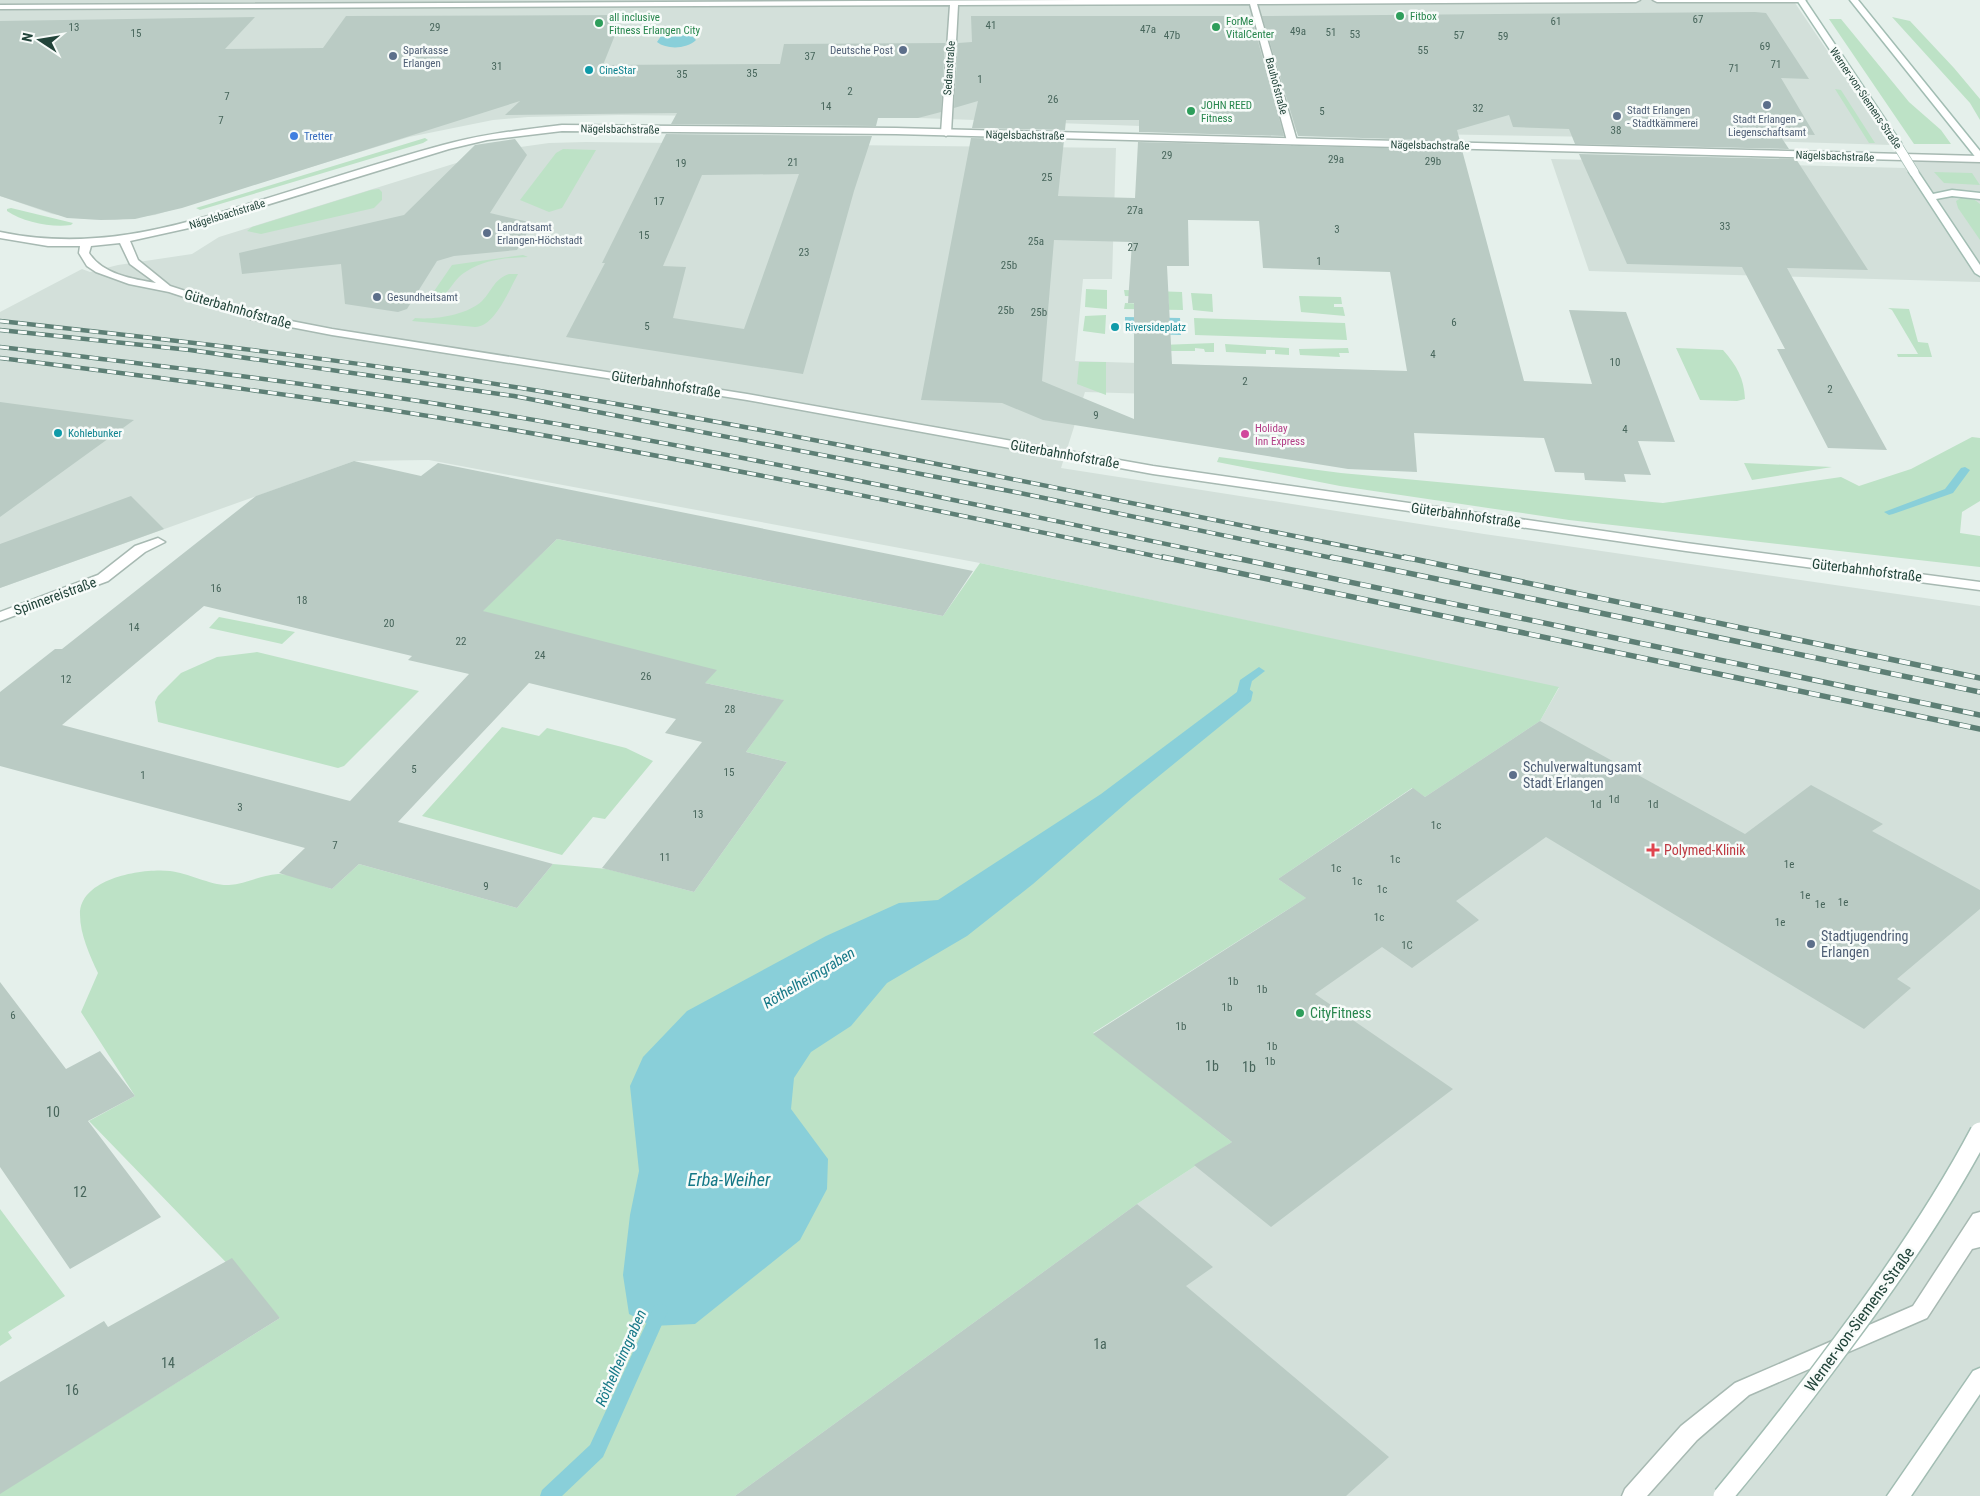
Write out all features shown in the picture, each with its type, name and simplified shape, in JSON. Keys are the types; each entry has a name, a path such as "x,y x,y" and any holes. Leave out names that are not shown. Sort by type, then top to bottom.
{"street":[{"path":"0,7 1636,0"},
{"path":"1657,0 1808,0"},
{"name":"Werner-von-Siemens-Straße","path":"1802,0 1980,273"},
{"path":"1854,0 1980,158"},
{"name":"Bauhofstraße","path":"1253,2 1292,141"},
{"name":"Sedanstraße","path":"946,133 954,3"},
{"name":"Nägelsbachstraße","path":"86,244 124,240 194,224 446,147 519,132 562,128 946,133 1980,158"},
{"path":"1930,196 1952,193 1980,196"},
{"path":"0,235 54,244 86,244"},
{"name":"Güterbahnhofstraße","path":"124,240 134,262 171,289"},
{"name":"Güterbahnhofstraße","path":"86,244 83,249 84,255 91,264 100,270 133,282 171,289 258,318 332,332 727,394 1153,470 1676,546 1976,584"},
{"name":"Spinnereistraße","path":"0,617 103,578 140,549 158,542"},
{"name":"Werner-von-Siemens-Straße","path":"1722,1496 1771,1440 1899,1268 1964,1165 1980,1132"},
{"path":"1633,1496 1690,1433 1742,1390 1920,1312 1973,1240 1980,1220"},
{"path":"1898,1496 1980,1377"}],"shaded area":[{"path":"0,0 1793,0 1891,145 1660,138 1307,132 918,118 621,115 528,117 493,120 409,137 155,215 115,220 85,219 52,214 0,196"},
{"path":"549,143 1116,148 1112,279 1083,279 1075,361 1354,370 1359,400 1085,392 1061,468 1484,534 1980,606 1980,1496 735,1496 1137,1204 1232,1142 1093,1034 1240,942 1305,898 1278,879 1413,788 1425,797 1540,721 1559,688 980,563 429,460 354,461 0,588 0,312 82,269 90,272 118,265 192,254 219,237 498,150"},
{"path":"1899,158 1980,160 1980,282 1589,271 1551,159 1905,168"}],"green space":[{"path":"1892,17 1910,21 1954,68 1980,99 1980,120 1970,103"},
{"path":"1829,19 1841,19 1909,102 1941,130 1951,144 1914,144"},
{"path":"1835,89 1841,90 1875,143 1869,143"},
{"path":"425,138 428,140 423,143 200,210 196,208"},
{"path":"563,149 596,150 562,208 549,212 520,200 556,153"},
{"path":"1934,172 1972,173 1980,185 1944,183"},
{"path":"379,189 382,192 382,200 374,208 261,234 247,231 252,227"},
{"path":"1961,198 1975,200 1980,204 1980,240 1958,208 1956,201"},
{"path":"11,208 73,223 71,225 55,226 38,223 7,211 7,209"},
{"path":"523,255 528,257 497,260 474,267 461,275 442,296 428,300 452,265"},
{"path":"509,274 518,274 501,306 489,321 482,325 475,327 412,321 415,318 450,316 468,310 482,301 500,279"},
{"path":"1086,289 1107,290 1107,309 1085,307"},
{"path":"1124,290 1182,292 1183,310 1124,309 1125,303 1169,305 1168,298 1125,296"},
{"path":"1191,293 1212,294 1213,312 1193,310"},
{"path":"1299,296 1341,297 1342,304 1334,304 1334,307 1343,307 1345,316 1301,312"},
{"path":"1888,308 1909,309 1918,342 1928,343 1932,357 1898,357 1897,354 1918,354 1892,310"},
{"path":"1106,315 1105,334 1083,331 1085,316"},
{"path":"1194,318 1345,323 1347,340 1195,335"},
{"path":"1214,343 1214,352 1205,352 1204,349 1195,348 1195,351 1161,351 1161,345"},
{"path":"1225,344 1289,348 1289,355 1275,354 1275,350 1266,350 1266,354 1226,352"},
{"path":"1348,348 1349,353 1339,353 1340,357 1300,355 1299,349"},
{"path":"1676,348 1723,350 1739,373 1745,399 1737,401 1700,400"},
{"path":"1079,362 1106,362 1106,395 1077,384"},
{"path":"1972,437 1980,438 1980,501 1962,512 1960,533 1980,536 1980,567 1569,520 1340,486 1217,462 1219,457 1341,473 1663,503 1841,477 1859,486 1911,469"},
{"path":"1744,463 1832,467 1752,480"},
{"path":"557,539 943,616 980,563 1559,687 1540,721 1425,797 1412,788 1278,879 1306,898 1093,1033 1232,1142 1137,1204 735,1496 0,1496 0,1493 280,1318 89,1121 135,1096 81,1012 98,973 86,945 80,922 82,902 90,892 101,884 115,878 144,871 177,872 222,885 284,874 332,889 359,864 517,908 553,864 607,869 694,892 787,762 746,752 783,700 705,683 482,611"},
{"path":"219,617 295,632 282,644 209,628"},
{"path":"257,652 419,691 344,766 338,768 158,722 155,702 158,696 181,673 217,657"},
{"path":"502,727 539,736 547,728 626,748 653,761 605,819 593,817 562,855 422,816"},
{"path":"0,1209 65,1296 8,1332 12,1338 0,1346"}],"water":[{"path":"675,33 691,35 696,40 682,47 661,45 657,42 661,36"},
{"path":"1125,317 1180,318 1181,335 1125,333"},
{"name":"Erba-Weiher","path":"1245,686 1253,692 1251,701 1132,798 1033,884 967,936 887,983 851,1026 811,1052 794,1078 791,1109 828,1159 827,1189 800,1240 695,1324 652,1326 629,1314 623,1275 630,1215 639,1171 630,1086 643,1057 687,1011 826,936 899,903 938,900 1101,794"}],"building":[{"path":"1766,13 1809,79 1781,78 1815,135 1779,134 1789,149 1575,144 1569,129 1513,127 1509,115 1457,130 1460,141 1298,136 1262,16"},
{"path":"623,15 603,65 780,64 784,44 945,43 941,112 918,118 878,118 876,126 671,124 677,113 505,115 520,101 182,208 135,219 67,218 0,196 0,21 255,17 225,49 323,48 346,16"},
{"path":"971,16 1251,16 1284,136 1139,132 1139,120 1066,120 1065,130 972,128 978,101 954,108 958,43 972,42"},
{"path":"666,134 872,136 854,191 803,374 566,337 605,263 602,263","holes":["799,174 744,329 673,318 686,267 663,266 702,175"]},
{"path":"971,138 1064,140 1058,196 1135,198 1138,142 1462,150 1524,381 1592,384 1569,310 1626,312 1675,442 1638,441 1651,475 1624,474 1626,482 1585,480 1584,473 1555,472 1544,438 1414,433 1417,472 1348,469 1043,420 1002,403 921,400","holes":["1188,220 1259,221 1263,268 1390,272 1407,371 1172,364 1167,266 1189,266","1054,240 1132,242 1128,303 1134,303 1134,419 1042,381"]},
{"name":"Landratsamt Erlangen-Höchstadt","path":"515,139 527,155 490,213 533,223 517,250 454,256 437,261 407,309 398,312 345,304 341,264 242,274 239,253 404,215 475,145"},
{"path":"1579,154 1796,159 1868,270 1787,268 1887,450 1828,448 1777,349 1785,349 1742,267 1627,264"},
{"name":"Kohlebunker","path":"0,402 134,420 0,517"},
{"path":"354,461 421,476 438,463 973,571 943,616 557,539 483,611 717,670 705,683 784,700 746,752 787,762 694,892 602,868 702,742 665,733 676,719 529,683 398,822 553,864 517,908 359,864 332,889 279,873 305,848 0,766 0,692 55,649 62,649 256,496","holes":["204,606 412,656 408,660 469,674 350,801 62,725"]},
{"path":"131,496 164,529 0,588 0,544"},
{"path":"1540,721 1745,834 1811,785 1883,824 1872,831 1980,890 1980,909 1897,979 1911,988 1864,1029 1546,837 1456,901 1479,920 1412,968 1382,947 1315,994 1453,1089 1271,1227 1194,1165 1232,1142 1093,1034 1306,898 1278,879 1413,788 1425,797"},
{"path":"0,982 66,1069 100,1051 135,1096 88,1121 161,1217 70,1269 0,1167"},
{"path":"1137,1204 1213,1267 1186,1286 1389,1457 1346,1496 735,1496"},
{"path":"232,1258 280,1318 0,1494 0,1382 104,1321 108,1327"}],"waterway":[{"name":"Röthelheimgraben","path":"1889,512 1949,491 1965,470"},
{"name":"Röthelheimgraben","path":"1241,700 1246,680 1259,671"},
{"name":"Röthelheimgraben","path":"549,1496 597,1451 660,1311"}],"railway":[{"path":"0,321 196,343 521,388 855,448 1410,559"},
{"path":"0,330 190,350 514,396 1020,493 1337,559"},
{"path":"0,347 328,388 438,404 638,438 1038,517 1237,559"},
{"path":"0,358 303,397 484,425 828,489 1169,559"},
{"path":"1163,557 1980,729"},
{"path":"1231,557 1980,715"},
{"path":"1331,557 1980,692"},
{"path":"1404,557 1980,678"}],"place":[{"name":"Fitbox","path":"1400,16"},
{"name":"all inclusive Fitness Erlangen City","path":"599,23"},
{"name":"ForMe VitalCenter","path":"1216,27"},
{"name":"Deutsche Post","path":"903,50"},
{"name":"Sparkasse Erlangen","path":"393,56"},
{"name":"CineStar","path":"589,70"},
{"name":"Stadt Erlangen - Liegenschaftsamt","path":"1767,105"},
{"name":"JOHN REED Fitness","path":"1191,111"},
{"name":"Stadt Erlangen - Stadtkämmerei","path":"1617,116"},
{"name":"Tretter","path":"294,136"},
{"name":"Landratsamt Erlangen-Höchstadt","path":"487,233"},
{"name":"Gesundheitsamt","path":"377,297"},
{"name":"Riversideplatz","path":"1115,327"},
{"name":"Kohlebunker","path":"58,433"},
{"name":"Holiday Inn Express","path":"1245,434"},
{"name":"Schulverwaltungsamt Stadt Erlangen","path":"1513,775"},
{"name":"Polymed-Klinik","path":"1653,850"},
{"name":"Stadtjugendring Erlangen","path":"1811,944"},
{"name":"CityFitness","path":"1300,1013"}]}
